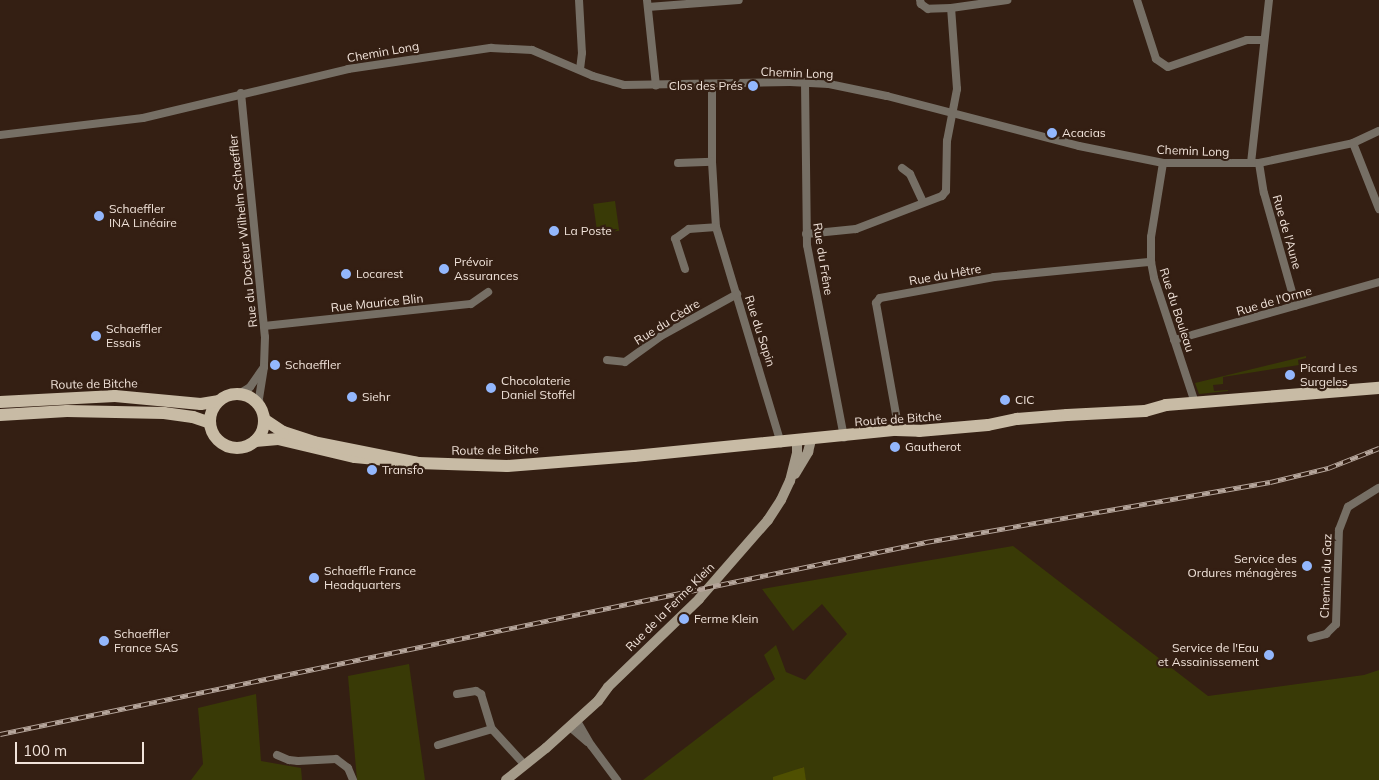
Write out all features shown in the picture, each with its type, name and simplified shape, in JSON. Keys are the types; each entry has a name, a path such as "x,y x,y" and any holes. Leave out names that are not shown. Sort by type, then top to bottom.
{"main road":[{"name":"Route de Bitche","path":"255,441 278,439 355,457 418,463 507,466 899,431 988,425 1017,419 1145,411 1166,406 1195,403 1379,388"},
{"path":"239,394 249,397 260,407 264,420 262,431 255,441 241,448 227,446 216,439 210,424 211,412 218,401 228,396 239,394"},
{"name":"Route de Bitche","path":"0,402 115,396 201,404 218,401"},
{"path":"0,415 68,412 164,413 193,417 210,424"},
{"name":"Route de Bitche","path":"264,420 283,432 314,442 418,463"}],"street":[{"path":"579,0 582,52 580,69"},
{"path":"656,86 648,4 739,0"},
{"path":"920,0 921,4 928,9 951,8 1007,0"},
{"path":"1137,0 1156,59 1168,67 1246,40 1264,40"},
{"name":"Rue de l'Aune","path":"1269,0 1264,40 1255,163 1296,306"},
{"path":"806,234 856,229 942,196 946,190 946,141 957,89 951,8"},
{"name":"Chemin Long","path":"0,135 143,118 241,93 348,69 481,48 532,50 613,83 656,86 805,82 829,84 953,113 1079,146 1163,163 1255,163 1353,143 1379,131"},
{"name":"Rue du Frêne","path":"805,82 806,234 844,437"},
{"name":"Rue du Sapin","path":"712,84 712,162 716,227 781,443"},
{"name":"Rue du Docteur Wilhelm Schaeffler","path":"241,93 264,326 264,367 259,399 260,407"},
{"path":"1353,143 1379,209"},
{"path":"678,163 712,162"},
{"name":"Rue du Bouleau","path":"1163,163 1151,237 1150,262 1195,403"},
{"path":"902,168 910,174 923,202"},
{"path":"685,269 675,239 688,229 716,227"},
{"name":"Rue du Hêtre","path":"899,431 876,303 880,298 994,277 1150,262"},
{"name":"Rue de l'Orme","path":"1174,340 1379,282"},
{"name":"Rue Maurice Blin","path":"264,326 471,304 488,292"},
{"name":"Rue du Cèdre","path":"607,360 625,362 661,336 736,294"},
{"path":"239,394 250,387 264,367"},
{"name":"Rue de la Ferme Klein","path":"506,780 599,700 608,686 710,587 768,520 808,452 811,440"},
{"name":"Rue de la Ferme Klein","path":"790,481 798,453 797,441"},
{"name":"Chemin du Gaz","path":"1311,638 1326,634 1336,624 1338,530 1348,507 1379,488"},
{"path":"457,694 476,691 481,694 492,730 524,764"},
{"path":"573,724 617,780"},
{"path":"438,745 492,730"},
{"path":"277,755 289,760 298,761 336,760 348,768 353,780"}],"shaded area":[{"path":"615,201 619,231 597,234 593,204"},
{"path":"1306,356 1306,358 1298,360 1299,365 1223,377 1223,384 1213,385 1214,391 1228,391 1199,394 1195,383"},
{"path":"1013,546 1208,696 1364,675 1379,670 1379,780 806,780 803,767 773,780 643,780 775,679 764,655 776,645 786,672 805,680 847,634 822,604 793,631 762,589"},
{"path":"409,664 425,780 357,780 348,676"},
{"path":"256,694 261,761 301,768 302,780 191,780 203,764 198,708"},
{"path":"804,767 806,780 773,780 773,777"}],"railway":[{"path":"0,734 926,542 1270,482 1328,468 1379,448"}],"place":[{"name":"Clos des Prés","path":"753,86"},
{"name":"Acacias","path":"1052,133"},
{"name":"Schaeffler INA Linéaire","path":"99,216"},
{"name":"La Poste","path":"554,231"},
{"name":"Prévoir Assurances","path":"444,269"},
{"name":"Locarest","path":"346,274"},
{"name":"Schaeffler Essais","path":"96,336"},
{"name":"Schaeffler","path":"275,365"},
{"name":"Picard Les Surgeles","path":"1290,375"},
{"name":"Chocolaterie Daniel Stoffel","path":"491,388"},
{"name":"Siehr","path":"352,397"},
{"name":"CIC","path":"1005,400"},
{"name":"Gautherot","path":"895,447"},
{"name":"Transfo","path":"372,470"},
{"name":"Service des Ordures ménagères","path":"1307,566"},
{"name":"Schaeffle France Headquarters","path":"314,578"},
{"name":"Ferme Klein","path":"684,619"},
{"name":"Schaeffler France SAS","path":"104,641"},
{"name":"Service de l'Eau et Assainissement","path":"1269,655"}]}
